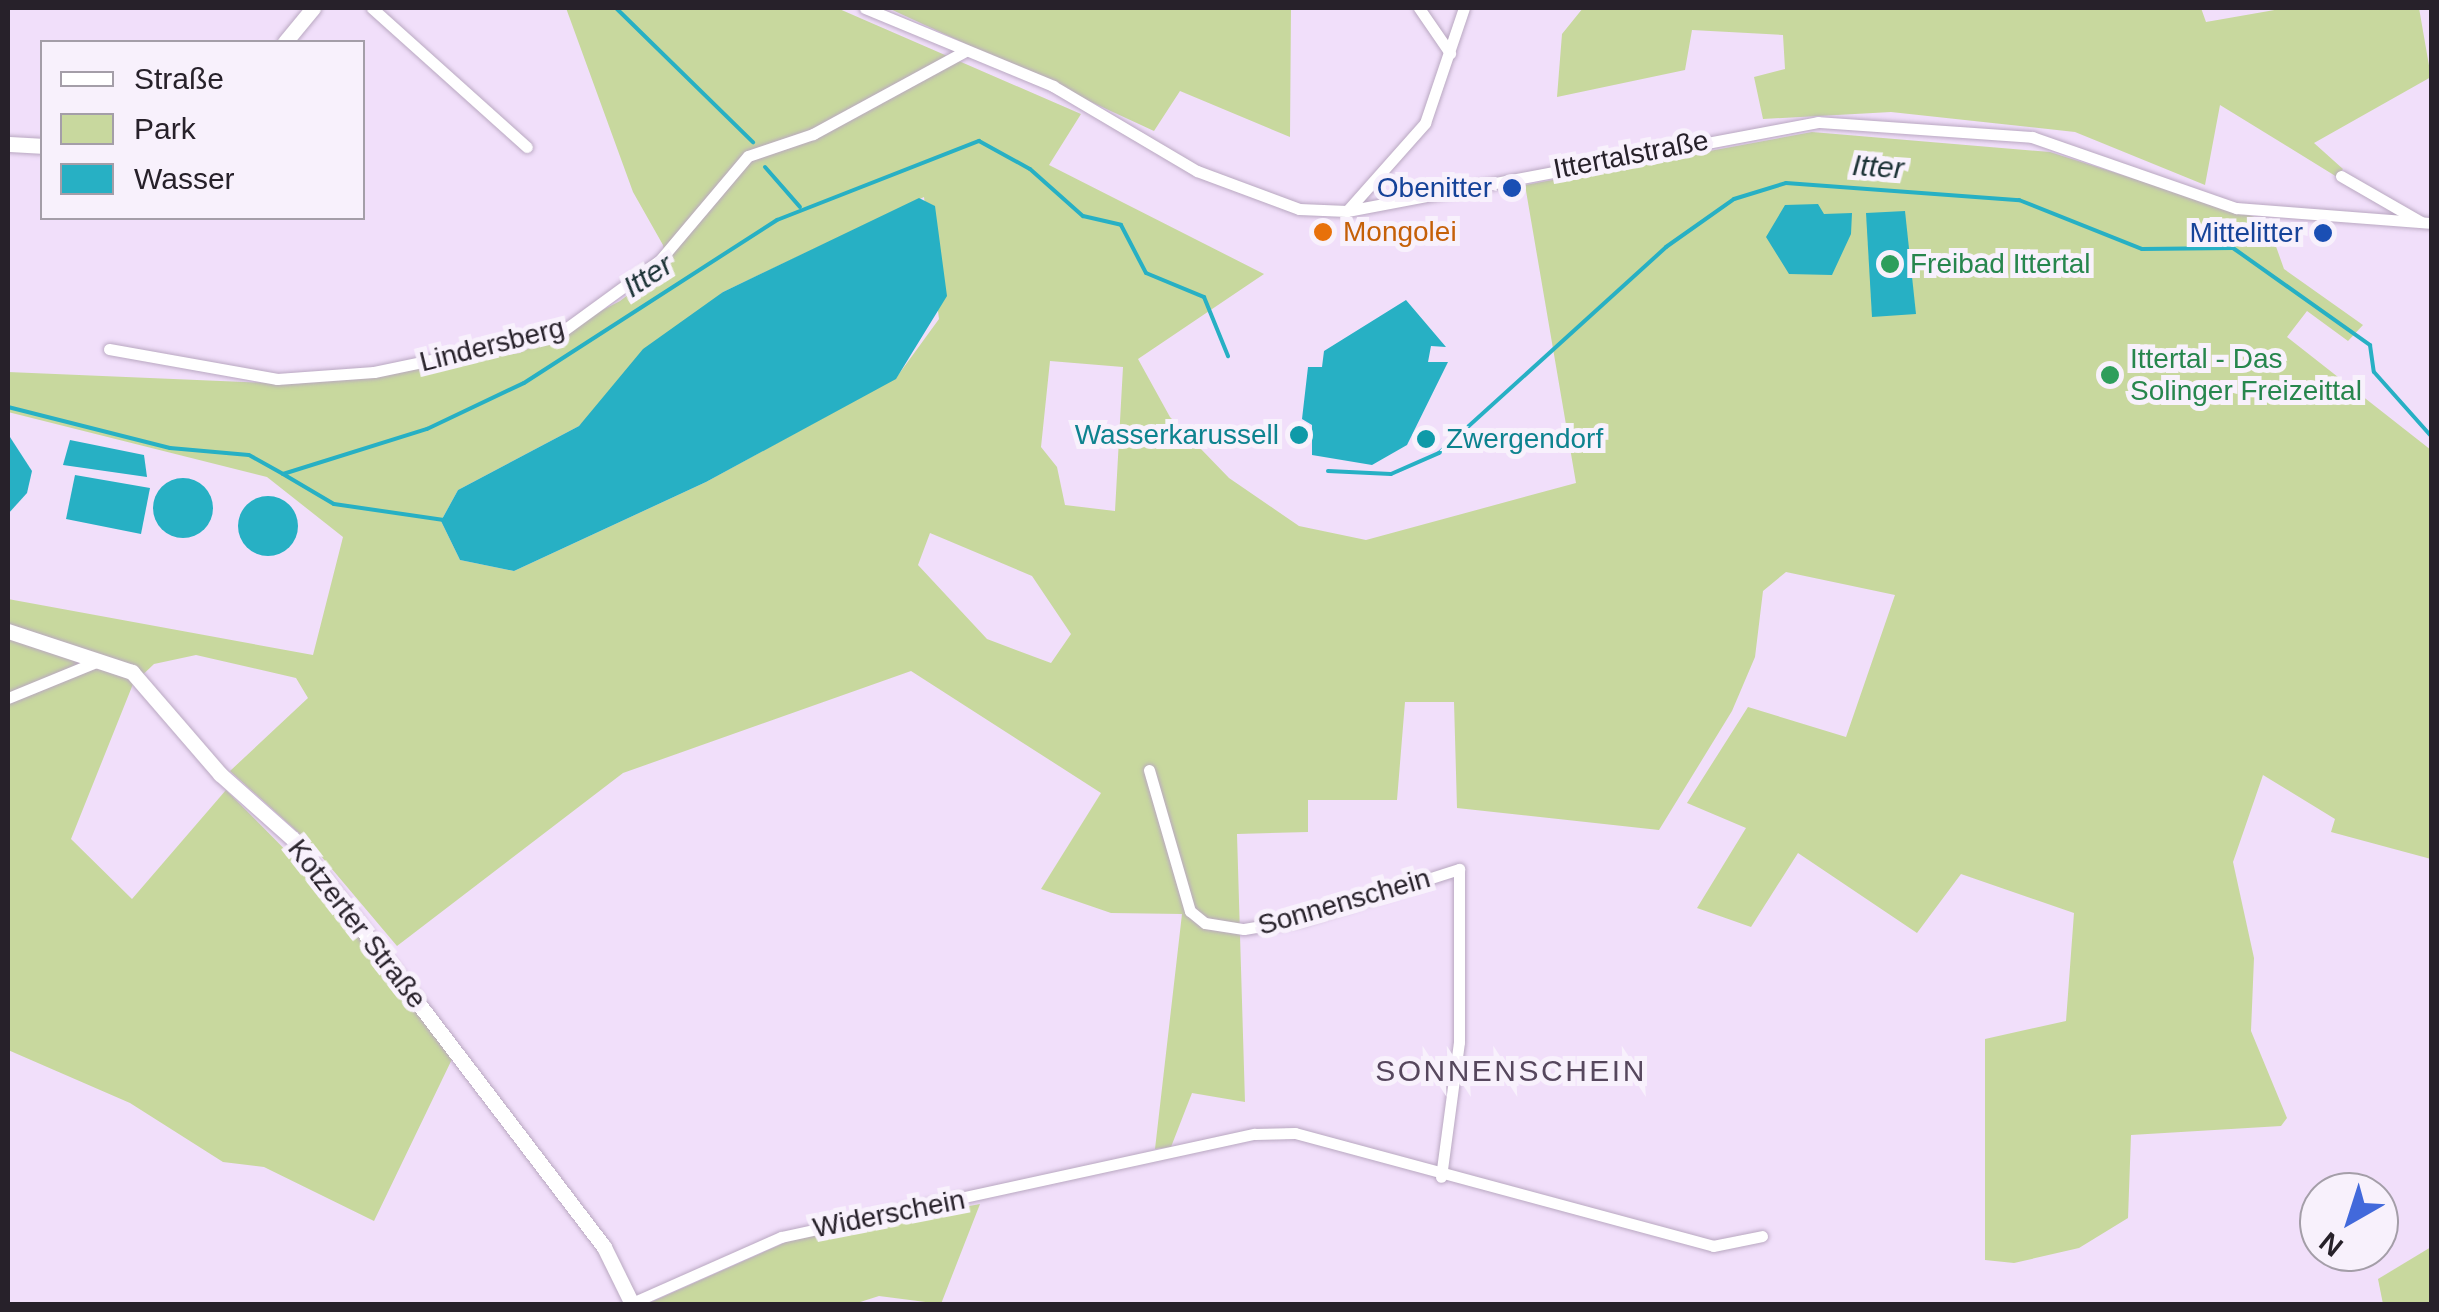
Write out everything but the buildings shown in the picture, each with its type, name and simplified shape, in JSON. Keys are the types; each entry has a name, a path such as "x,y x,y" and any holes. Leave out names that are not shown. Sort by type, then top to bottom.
{"street":[{"path":"287,40 313,8"},
{"path":"372,8 527,147"},
{"name":"Ittertalstraße","path":"865,8 1053,86 1244,192 1348,211 1818,122 2032,137 2236,208 2426,222"},
{"path":"1419,8 1450,53"},
{"path":"1348,211 1425,123 1464,8"},
{"name":"Lindersberg","path":"109,349 277,379 408,366 560,333 660,260 748,156 812,134 964,51"},
{"path":"8,144 40,146"},
{"path":"2341,176 2426,222"},
{"name":"Kotzerter Straße","path":"8,630 105,659 138,676 320,870 604,1247 632,1304"},
{"path":"8,698 105,659"},
{"name":"Sonnenschein","path":"1148,770 1190,910 1205,922 1244,930 1303,919 1459,869 1459,1042 1441,1177"},
{"name":"Widerschein","path":"632,1304 781,1237 1156,1156 1295,1133 1441,1177"},
{"path":"1441,1177 1714,1246 1762,1236"}],"green space":[{"path":"566,8 837,8 1081,114 1049,165 1264,274 1138,359 1170,417 1229,478 1299,526 1366,540 1576,483 1525,185 1812,132 2050,152 2267,221 2284,269 2363,325 2348,341 2307,311 2287,337 2431,450 2431,859 2331,832 2335,819 2263,775 2233,862 2254,958 2251,1031 2287,1118 2281,1126 2131,1135 2128,1218 2079,1248 2014,1263 1985,1260 1985,1039 2066,1021 2074,913 1961,874 1917,933 1798,853 1751,927 1697,908 1746,828 1687,803 1748,707 1846,737 1895,595 1786,572 1763,591 1755,657 1732,711 1659,830 1457,808 1454,702 1405,702 1397,800 1308,800 1308,832 1237,834 1245,1102 1192,1093 1171,1147 1155,1149 1182,914 1111,913 1041,889 1101,793 911,671 623,773 397,946 310,843 230,771 308,698 296,678 196,655 154,664 133,684 71,839 132,899 226,790 327,892 454,1055 374,1221 264,1167 223,1162 130,1103 8,1050 8,599 313,655 343,537 267,477 8,412 8,372 294,384 520,353 620,301 667,265 663,245 633,192","holes":["924,197 939,319 896,378 706,482 514,571 460,560 441,521 458,490 579,426 723,292","1050,361 1123,367 1115,511 1065,505 1057,467 1041,447","930,533 1032,576 1071,634 1051,663 987,639 918,565"]},
{"path":"888,8 1291,8 1290,137 1180,91 1154,131"},
{"path":"1583,8 2201,8 2206,22 2286,8 2419,8 2431,77 2314,143 2343,169 2337,177 2220,105 2205,185 2075,132 1891,112 1763,119 1754,77 1785,69 1783,35 1692,30 1685,70 1557,97 1562,34"},
{"path":"980,1204 941,1304 879,1296 854,1304 647,1304 793,1239"},
{"path":"2431,1247 2431,1304 2383,1304 2378,1279 2399,1272 2399,1266"}],"water":[{"path":"919,198 935,206 947,296 896,379 706,482 514,571 460,560 441,521 458,490 579,426 643,349 723,292"},
{"path":"1818,204 1824,214 1852,213 1851,234 1832,275 1789,274 1766,237 1785,205"},
{"name":"Freibad Ittertal","path":"1905,211 1916,314 1872,317 1866,213"},
{"path":"1406,300 1446,347 1431,346 1428,362 1448,362 1407,445 1372,465 1312,455 1312,425 1302,419 1308,367 1322,367 1324,351"},
{"path":"8,434 32,471 27,493 8,514"},
{"path":"70,440 144,455 147,477 63,465"},
{"path":"75,475 150,488 141,534 66,519"},
{"path":"183,478 204,487 213,508 204,529 183,538 162,529 153,508 162,487"},
{"path":"268,496 289,505 298,526 289,547 268,556 247,547 238,526 247,505"}],"waterway":[{"path":"616,8 753,142"},
{"name":"Itter","path":"8,407 170,448 249,455 283,474 427,429 524,383 777,220 979,141 1030,169 1083,216 1121,225 1146,273 1204,297 1228,356"},
{"path":"765,167 800,207"},
{"name":"Itter","path":"1328,471 1391,474 1439,453 1666,247 1734,199 1786,183 2019,200 2142,249 2233,248 2370,345 2374,372 2432,437"},
{"path":"283,474 334,504 444,520"}],"place":[{"name":"Obenitter","path":"1512,188"},
{"name":"Mongolei","path":"1323,232"},
{"name":"Mittelitter","path":"2323,233"},
{"name":"Freibad Ittertal","path":"1890,264"},
{"name":"Ittertal - Das Solinger Freizeittal","path":"2110,375"},
{"name":"Wasserkarussell","path":"1299,435"},
{"name":"Zwergendorf","path":"1426,439"}],"district":[{"name":"SONNENSCHEIN","path":"1511,1071"}]}
